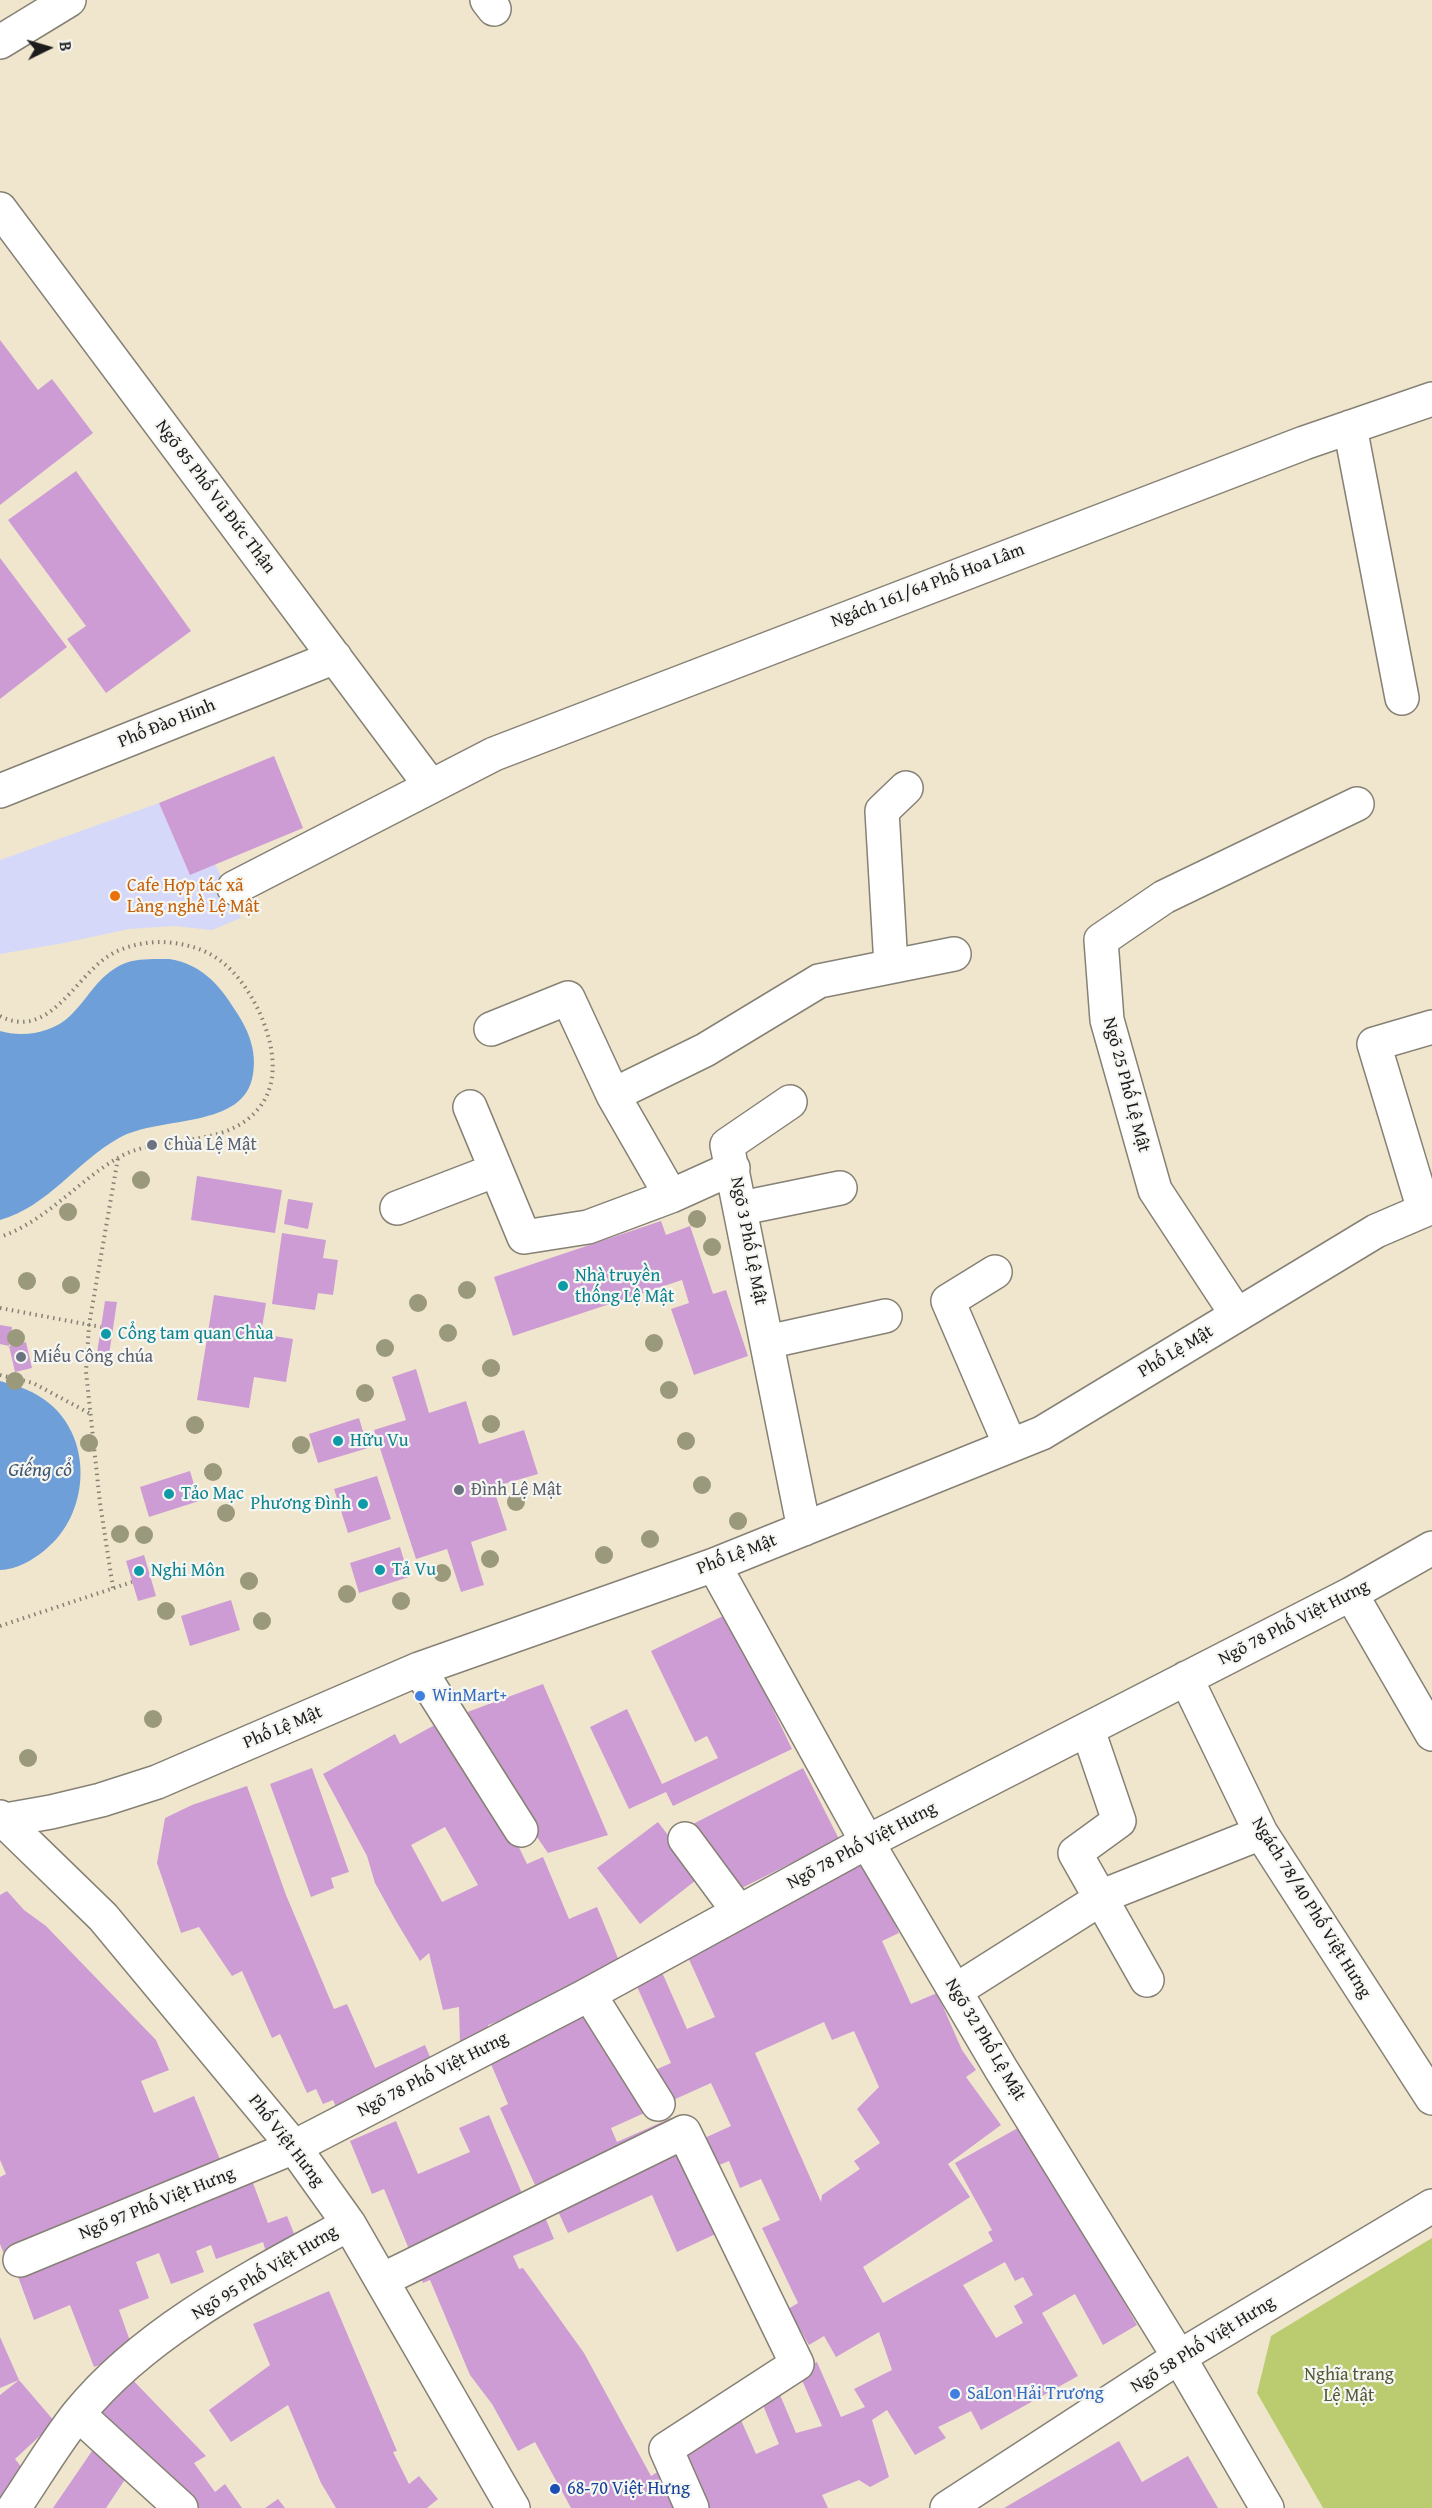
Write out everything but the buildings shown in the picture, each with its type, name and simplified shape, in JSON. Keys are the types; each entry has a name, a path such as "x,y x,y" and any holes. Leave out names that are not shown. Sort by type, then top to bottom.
{"street":[{"path":"0,42 69,0"},
{"name":"Ngõ 85 Phố Vũ Đức Thận","path":"0,209 430,785"},
{"name":"Ngách 161/64 Phố Hoa Lâm","path":"234,888 494,754 778,643 1350,427 1432,399"},
{"path":"1350,427 1402,698"},
{"name":"Phố Đào Hinh","path":"0,791 335,657"},
{"path":"891,966 882,811 906,788"},
{"name":"Ngõ 25 Phố Lệ Mật","path":"1237,1315 1155,1190 1107,1020 1101,940 1164,897 1358,804"},
{"path":"614,1095 705,1050 819,981 954,954"},
{"path":"492,1029 568,998 614,1095 671,1196"},
{"path":"1428,1209 1374,1044 1432,1027"},
{"path":"734,1168 728,1144 790,1102"},
{"name":"Ngõ 3 Phố Lệ Mật","path":"470,1107 524,1236 588,1227 671,1196 734,1168 804,1529"},
{"path":"398,1208 496,1170"},
{"path":"742,1208 840,1188"},
{"name":"Phố Lệ Mật","path":"2,1819 81,1805 157,1782 419,1669 714,1565 1042,1433 1376,1231 1428,1209"},
{"path":"995,1272 948,1301 1010,1445"},
{"path":"767,1342 885,1316"},
{"name":"Ngõ 78 Phố Việt Hưng","path":"294,2147 589,1994 867,1842 1352,1594 1432,1548"},
{"name":"Ngõ 32 Phố Lệ Mật","path":"714,1565 867,1842 1268,2508"},
{"path":"1352,1594 1432,1734"},
{"path":"419,1669 521,1830"},
{"name":"Ngách 78/40 Phố Việt Hưng","path":"1186,1678 1261,1833 1432,2098"},
{"path":"1088,1730 1119,1821 1075,1852 1147,1980"},
{"name":"Phố Việt Hưng","path":"2,1819 103,1917 294,2147 349,2224 513,2508"},
{"path":"955,1991 1100,1897 1261,1833"},
{"path":"685,1839 740,1912"},
{"path":"589,1994 658,2104"},
{"path":"382,2280 684,2132 797,2364 666,2449 692,2508"},
{"name":"Ngõ 97 Phố Việt Hưng","path":"20,2260 294,2147"},
{"name":"Ngõ 58 Phố Việt Hưng","path":"947,2508 981,2499 1179,2357 1432,2206"},
{"name":"Ngõ 95 Phố Việt Hưng","path":"14,2508 78,2414 130,2361 225,2293 349,2224"},
{"path":"78,2414 181,2508"}],"path":[{"path":"0,1016 21,1021 39,1018 55,1009 93,968 122,949 154,942 187,945 216,958 240,981 265,1026 273,1063 272,1082 266,1100 254,1114 237,1126 214,1135 148,1147 118,1157 42,1216 0,1237"},
{"path":"113,1588 100,1503 86,1372 89,1325 118,1157"},
{"path":"0,1308 101,1327"},
{"path":"0,1376 33,1383 89,1414"},
{"path":"0,1626 132,1582"}],"shaded area":[{"name":"Cafe Hợp tác xã Làng nghề Lệ Mật","path":"159,803 190,874 215,864 241,918 212,930 174,926 129,929 0,954 0,860"}],"green space":[{"name":"Nghĩa trang Lệ Mật","path":"1432,2238 1432,2508 1323,2508 1257,2393 1271,2336"}],"water":[{"path":"169,959 200,970 216,984 240,1017 250,1040 254,1057 253,1074 247,1092 234,1104 218,1113 136,1131 119,1138 89,1159 33,1205 0,1220 0,1031 28,1034 46,1030 70,1016 100,981 114,969 134,961"},
{"name":"Giếng cổ","path":"0,1381 32,1392 50,1404 64,1419 74,1438 79,1457 80,1478 78,1498 71,1518 60,1535 30,1561 0,1570"}],"place":[{"name":"Cafe Hợp tác xã Làng nghề Lệ Mật","path":"115,896"},
{"name":"Chùa Lệ Mật","path":"152,1145"},
{"name":"Nhà truyền thống Lệ Mật","path":"563,1286"},
{"name":"Cổng tam quan Chùa","path":"106,1334"},
{"name":"Miếu Công chúa","path":"21,1357"},
{"name":"Hữu Vu","path":"338,1441"},
{"name":"Đình Lệ Mật","path":"459,1490"},
{"name":"Tảo Mạc","path":"169,1494"},
{"name":"Phương Đình","path":"363,1504"},
{"name":"Tả Vu","path":"380,1570"},
{"name":"Nghi Môn","path":"139,1571"},
{"name":"WinMart+","path":"420,1696"},
{"name":"SaLon Hải Trương","path":"955,2394"},
{"name":"68-70 Việt Hưng","path":"555,2489"}]}
